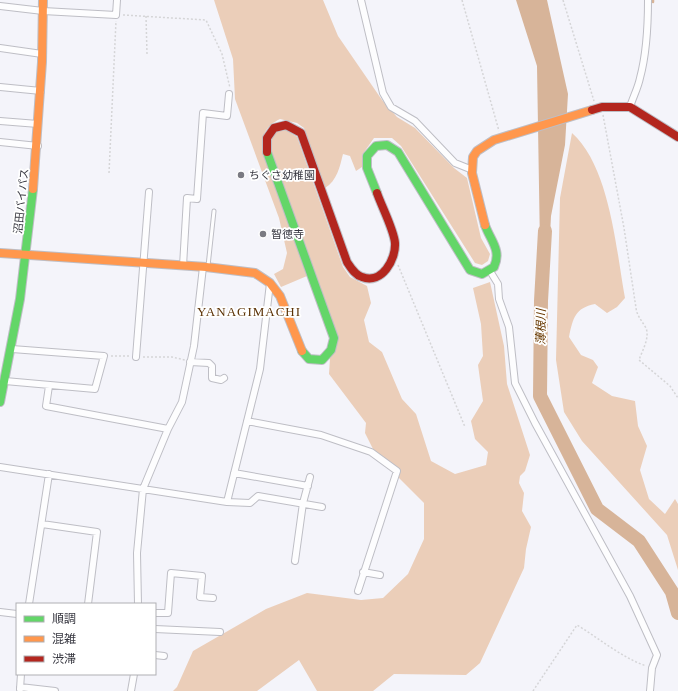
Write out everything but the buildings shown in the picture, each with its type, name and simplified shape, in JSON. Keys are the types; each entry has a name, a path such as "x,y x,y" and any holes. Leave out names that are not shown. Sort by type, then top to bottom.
{"street":[{"name":"沼田バイパス","path":"0,402 12,349 36,176 41,91 43,0"},
{"path":"0,6 43,11 116,15 117,0"},
{"path":"361,0 383,93 391,107 415,122 455,163 470,169"},
{"path":"630,107 640,80 646,52 648,0"},
{"path":"0,48 42,54"},
{"path":"0,87 41,91"},
{"path":"182,266 187,198 198,199 203,113 227,116 229,94"},
{"path":"0,253 26,256 206,267 255,273 270,283 280,296 288,311 304,355 315,360 322,360 328,356 334,338 266,155 266,138 269,132 280,125 295,128 301,133 350,268 360,277 374,278 382,274 393,259 396,248 395,241 366,162 370,150 381,144 394,148 398,152 470,270 482,274 490,271 496,262 496,251 487,233 470,169 471,162 477,151 487,143 602,106 630,107 678,137"},
{"path":"0,120 38,124"},
{"path":"0,142 38,146"},
{"path":"136,356 142,263 149,192"},
{"path":"138,603 137,552 143,489 168,429 182,402 206,267"},
{"path":"490,271 498,284 499,299 509,326 515,383 538,430 630,596 657,655 652,668 650,691"},
{"path":"227,502 260,369 270,283"},
{"path":"5,381 95,390 104,356 12,349"},
{"path":"190,362 209,363 212,366 212,378 221,380 224,378"},
{"path":"49,386 46,406 168,429"},
{"path":"247,421 328,438 371,452 397,471 358,591"},
{"path":"0,467 227,502 250,503 258,496 322,507"},
{"path":"234,473 308,486"},
{"path":"29,603 49,474"},
{"path":"294,561 303,503 310,478"},
{"path":"42,524 97,532 88,603"},
{"path":"363,572 380,575"},
{"path":"156,613 168,613 171,574 202,576 200,597 213,598"},
{"path":"0,612 16,614"},
{"path":"156,629 220,632"},
{"path":"156,656 164,656"},
{"path":"22,675 20,689 55,691"},
{"path":"131,691 134,675"}],"lane":[{"path":"206,267 214,211"}],"path":[{"path":"462,0 501,138"},
{"path":"563,0 594,101 602,106 612,170 624,228 637,316 646,330 647,338 639,360 670,386 678,398"},
{"path":"109,173 116,15 206,20 222,54 230,87 229,94"},
{"path":"146,16 147,54"},
{"path":"393,259 398,263 465,427"},
{"path":"104,356 172,357 190,362"},
{"path":"533,691 577,625 631,660 652,668"}],"shaded area":[{"path":"214,0 323,0 338,36 382,100 397,117 415,128 454,168 467,178 481,238 490,254 488,261 482,265 475,263 401,146 392,138 374,138 362,155 362,167 356,171 350,156 343,154 335,177 325,188 304,128 297,123 280,119 271,125 266,131 262,149 307,276 281,287 274,274 283,269 287,253 279,218 235,99 233,59"},
{"path":"516,0 547,0 568,94 565,145 551,216 549,254 540,247 537,66"},
{"path":"286,130 297,137 343,267 350,277 367,286 371,303 364,320 369,342 382,352 402,399 416,414 431,461 455,474 486,465 488,452 475,439 471,421 483,401 478,365 483,356 481,324 473,288 490,282 504,346 507,384 530,455 525,471 520,476 519,483 524,493 522,511 531,527 526,549 524,568 480,663 466,675 394,674 373,691 317,691 299,660 257,691 173,691 177,687 193,651 266,609 307,593 361,600 383,598 408,574 424,539 424,503 376,455 365,433 366,423 329,374 330,358 336,346 337,337 270,154 270,140 276,131"},
{"path":"572,133 585,148 595,166 603,187 614,233 625,298 617,307 607,313 595,304 583,308 574,319 569,337 581,355 593,360 598,367 592,383 612,396 635,401 638,426 647,446 640,470 649,499 665,514 675,499 678,504 678,570 667,535 582,441 564,412 556,360 560,198"}],"waterway":[{"name":"薄根川","path":"545,231 541,301 540,396 597,509 639,541 672,592 678,613"}],"traffic: fast":[{"path":"377,193 367,168 367,156 376,146 387,145 398,152 470,270 482,274 494,267 497,255 485,225"},
{"path":"267,152 334,338 331,350 322,360 309,359 302,351"},
{"path":"0,402 20,299 33,189"}],"traffic: slow":[{"path":"33,189 42,62 43,0"},
{"path":"485,225 472,173 473,157 477,151 494,140 592,110"},
{"path":"0,253 206,267 255,273 270,283 280,296 302,351"}],"traffic: jam":[{"path":"592,110 602,107 630,107 678,137"},
{"path":"267,152 267,138 274,128 286,125 301,133 347,262 357,275 369,278 376,277 386,269 395,249 392,231 377,193"}],"place":[{"name":"ちぐさ幼稚園","path":"241,175"},
{"name":"智徳寺","path":"263,234"}],"district":[{"name":"YANAGIMACHI","path":"249,311"}]}
